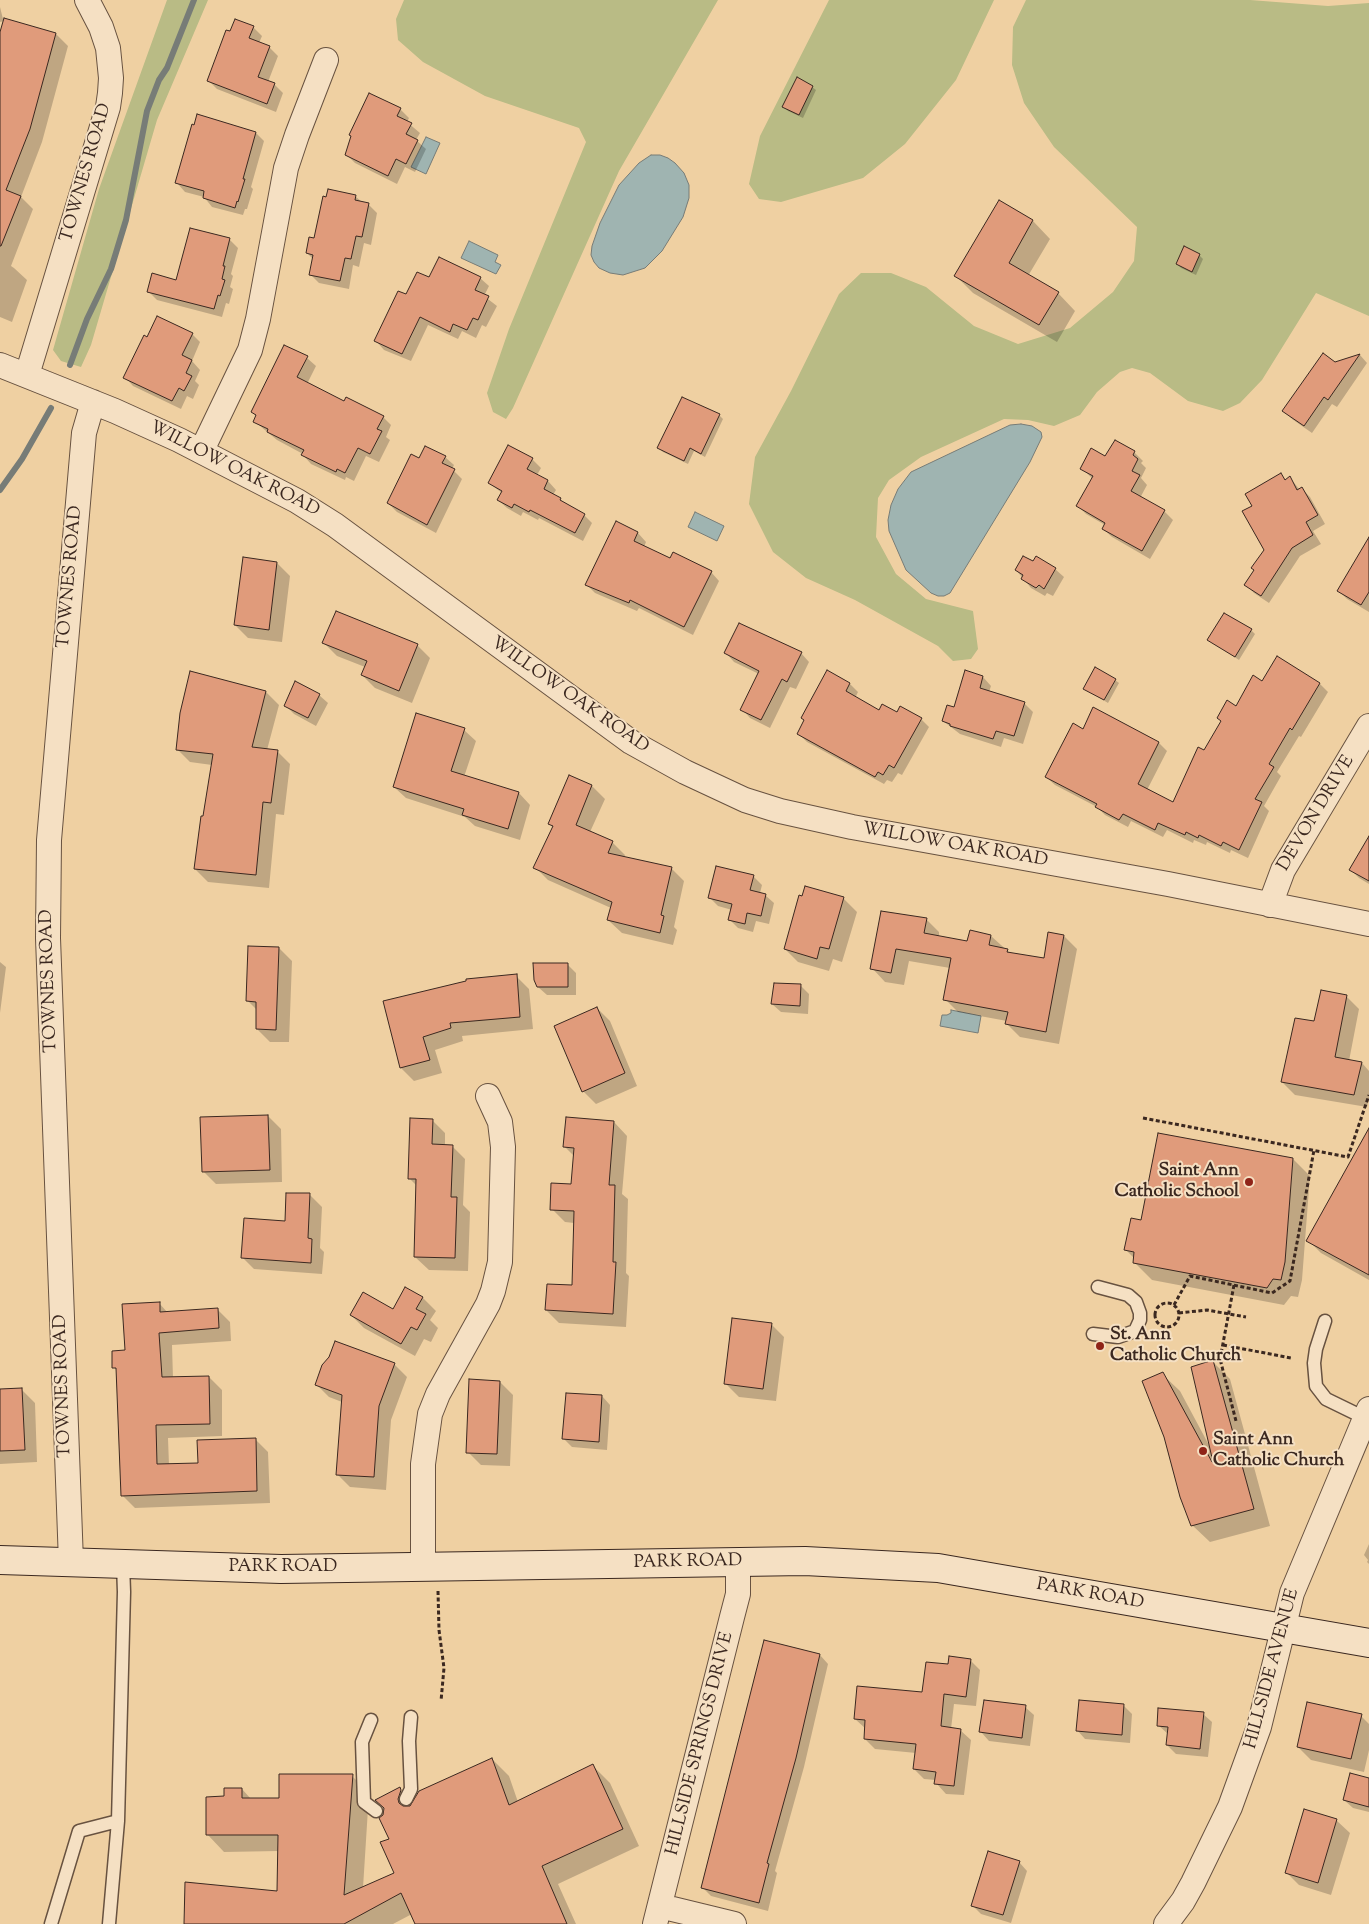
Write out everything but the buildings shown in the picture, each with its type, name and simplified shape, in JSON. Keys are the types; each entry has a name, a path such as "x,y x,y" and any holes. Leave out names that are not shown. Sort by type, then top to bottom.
{"main road":[{"name":"PARK ROAD","path":"0,1560 281,1569 805,1561 938,1568 1369,1643"}],"street":[{"name":"TOWNES ROAD","path":"26,375 108,107 111,78 108,48 101,27 87,0"},
{"path":"202,450 250,350 258,319 286,168 326,60"},
{"name":"WILLOW OAK ROAD","path":"0,365 93,402 202,450 269,485 325,518 631,742 685,772 734,795 766,807 828,822 1168,884 1369,924"},
{"name":"TOWNES ROAD","path":"71,1562 48,938 49,849 84,433 93,402"},
{"name":"DEVON DRIVE","path":"1270,905 1283,870 1369,726"},
{"path":"423,1567 423,1464 430,1414 438,1394 488,1304 500,1262 503,1147 500,1122 488,1096"},
{"name":"HILLSIDE AVENUE","path":"1166,1924 1183,1902 1230,1807 1257,1734 1292,1593 1367,1414"},
{"name":"HILLSIDE SPRINGS DRIVE","path":"658,1915 738,1594 738,1562"},
{"path":"658,1915 734,1924"}],"lane":[{"path":"1093,1334 1118,1337 1135,1331 1140,1320 1140,1312 1136,1302 1128,1295 1098,1287"},
{"path":"1325,1320 1316,1349 1314,1363 1316,1386 1326,1399 1367,1414"},
{"path":"109,1924 118,1821 124,1592 123,1564"},
{"path":"406,1799 411,1788 409,1741 412,1718"},
{"path":"371,1720 362,1742 364,1802 376,1811"},
{"path":"51,1924 79,1831 118,1821"}],"path":[{"path":"1143,1118 1348,1157 1369,1095"},
{"path":"1174,1305 1190,1276 1272,1293 1290,1281 1314,1150"},
{"path":"1234,1285 1223,1345 1219,1355 1236,1421"},
{"path":"1166,1303 1174,1305 1179,1313 1176,1323 1169,1327 1161,1326 1156,1320 1155,1312 1159,1306 1166,1303"},
{"path":"1179,1313 1207,1310 1246,1317"},
{"path":"1223,1345 1291,1358"},
{"path":"438,1591 439,1630 444,1668 441,1701"}],"green space":[{"path":"167,0 208,0 157,120 91,345 81,367 61,361 53,350 99,189"},
{"path":"404,0 718,0 619,171 513,408 506,419 493,412 487,393 509,329 586,142 579,128 485,96 423,62 398,40 396,19"},
{"path":"829,0 994,0 956,80 905,144 863,178 781,202 759,199 749,184 760,136"},
{"path":"1026,0 1250,0 1328,6 1369,3 1369,316 1316,293 1262,380 1240,403 1223,411 1188,401 1150,373 1132,368 1120,372 1097,392 1080,415 1054,426 1028,420 1004,419 921,457 889,480 878,498 876,537 896,574 926,599 973,611 978,649 971,659 953,661 938,646 855,600 806,578 773,552 749,504 755,457 791,391 839,294 861,273 891,273 926,287 974,326 1018,344 1070,328 1113,292 1134,261 1137,227 1054,147 1024,103 1012,65 1013,27"}],"shaded area":[{"path":"426,137 440,143 426,174 411,167"},
{"path":"651,155 660,155 668,158 684,173 689,185 689,198 683,217 662,251 645,268 623,275 610,273 599,268 594,262 591,255 592,246 600,223 619,185 639,163"},
{"path":"469,241 498,255 495,262 501,265 496,274 461,258"},
{"path":"1010,425 1032,426 1041,432 1042,437 1030,462 950,593 938,596 931,593 906,570 889,531 888,520 891,505 898,489 911,472"},
{"path":"695,512 724,526 717,541 688,527"},
{"path":"951,1010 981,1016 978,1033 940,1026 942,1015 951,1013"}],"waterway":[{"path":"70,365 87,319 111,269 126,220 147,111 159,80 167,68 194,0"},
{"path":"0,490 22,459 51,408"}],"place":[{"name":"Saint Ann Catholic School","path":"1249,1182"},
{"name":"St. Ann Catholic Church","path":"1100,1346"},
{"name":"Saint Ann Catholic Church","path":"1203,1451"}]}
